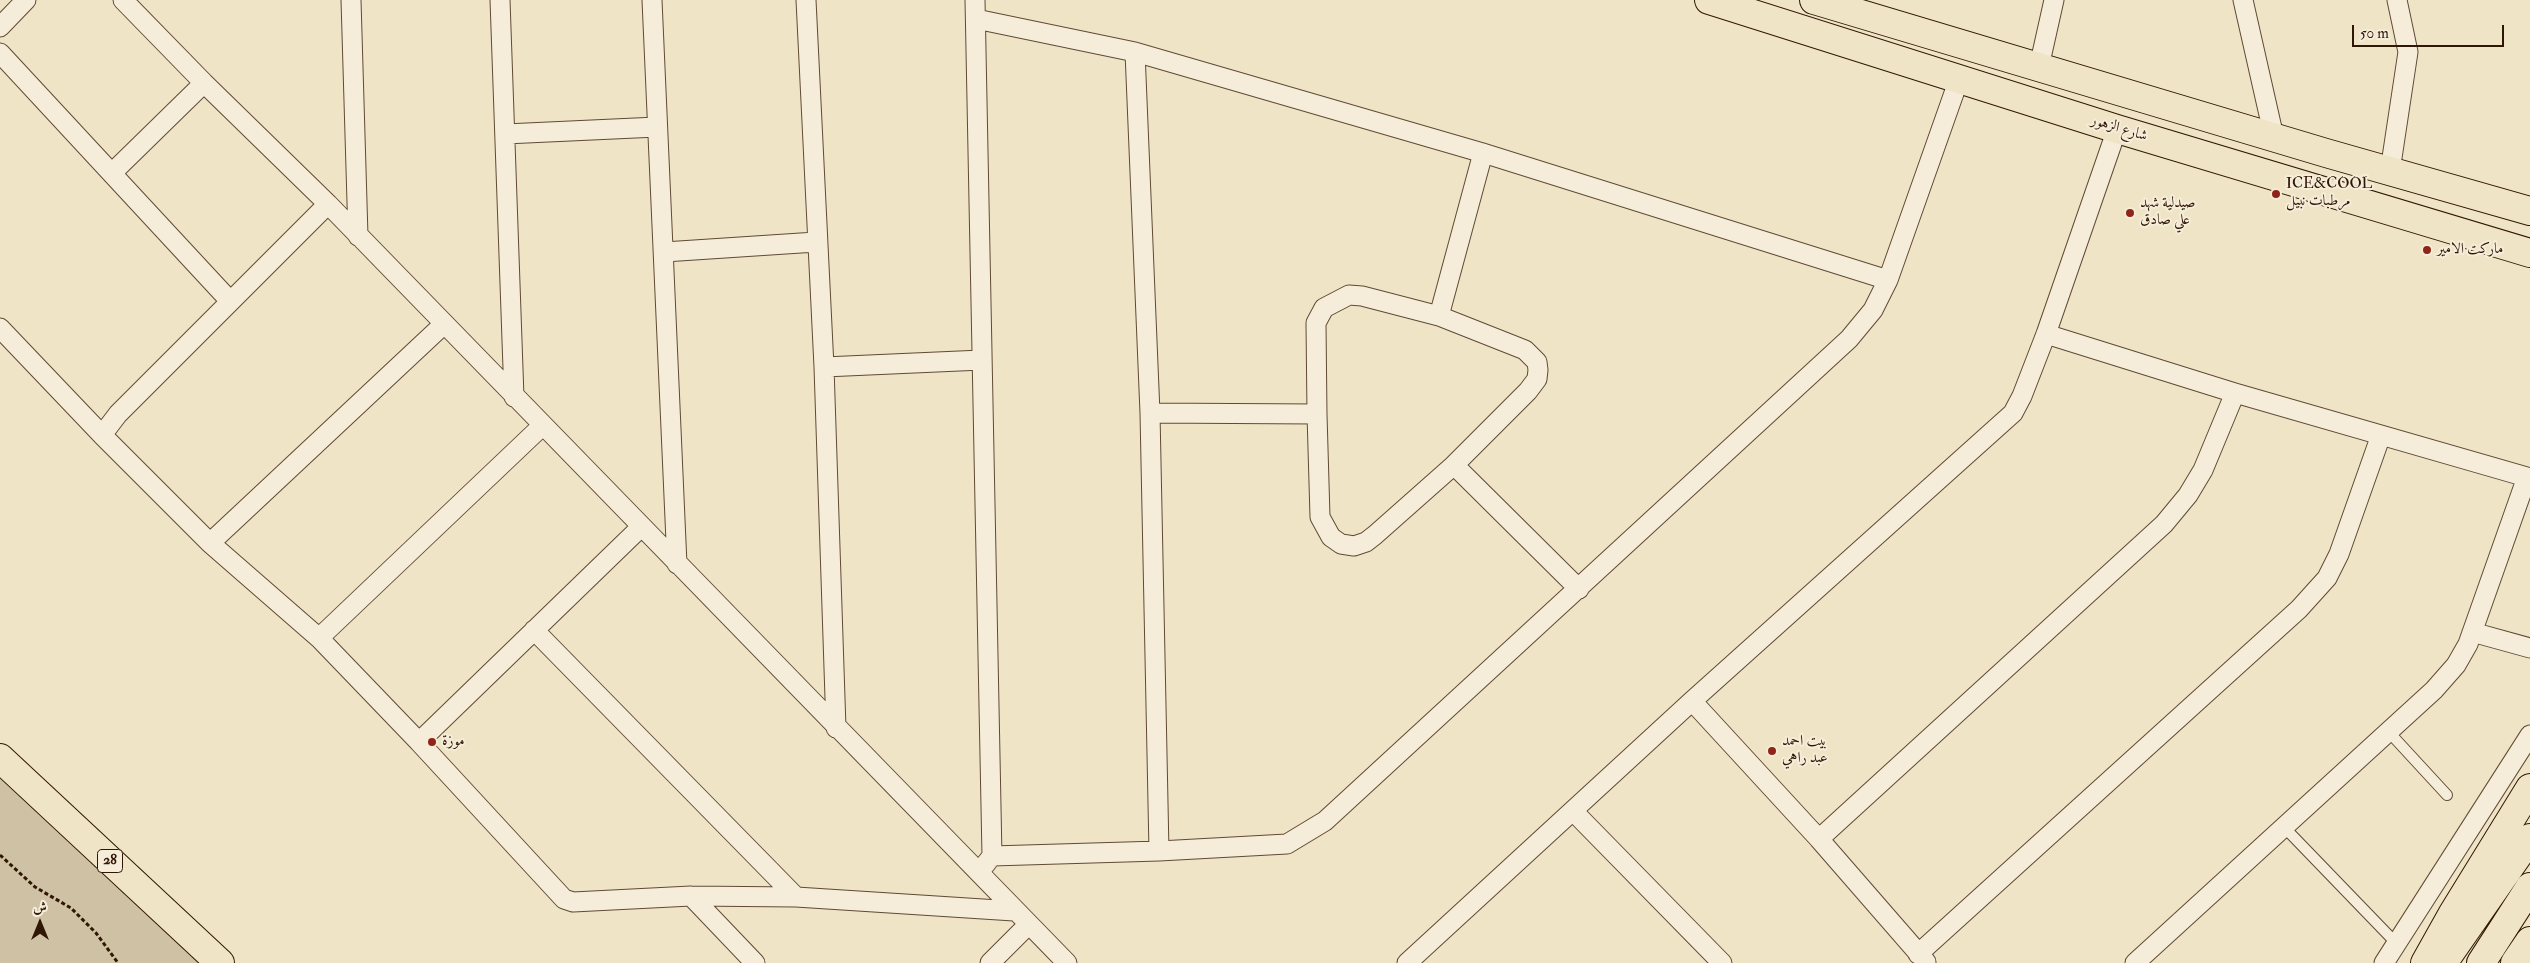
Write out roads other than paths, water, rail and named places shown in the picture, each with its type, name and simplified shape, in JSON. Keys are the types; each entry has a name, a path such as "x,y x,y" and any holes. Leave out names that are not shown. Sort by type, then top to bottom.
{"main road":[{"name":"شارع الزهور","path":"1709,0 2117,129 2530,253"},
{"path":"1814,0 2390,171 2529,208"},
{"name":"28","path":"0,758 220,963"},
{"path":"2424,963 2457,905 2530,788"},
{"path":"2443,963 2530,838"},
{"path":"2481,963 2530,886"},
{"path":"2515,963 2530,941"}],"street":[{"path":"0,28 26,0"},
{"path":"123,0 204,84 328,204 1014,911 1067,963"},
{"path":"351,0 358,236"},
{"path":"500,0 514,397"},
{"path":"652,0 678,564"},
{"path":"806,0 816,242 824,366 836,728"},
{"path":"2039,67 2054,0"},
{"path":"2243,0 2274,137"},
{"path":"2390,171 2408,52 2397,0"},
{"path":"978,872 992,856 976,9 1134,52 1483,153 1888,280"},
{"path":"1134,52 1150,413 1159,851"},
{"path":"0,53 113,172 230,301"},
{"path":"992,856 1159,851 1287,844 1325,821 1849,339 1873,310 1888,280 1959,79"},
{"path":"113,172 204,84"},
{"path":"505,134 657,127"},
{"path":"1407,963 1692,701 2013,413 2022,396 2046,334 2117,129"},
{"path":"1439,316 1483,153"},
{"path":"102,435 114,417 328,204"},
{"path":"664,252 816,242"},
{"path":"1349,295 1362,296 1439,316 1525,350 1537,362 1537,379 1454,465 1366,542 1354,546 1341,544 1331,537 1320,517 1317,414 1316,323 1324,308 1349,295"},
{"path":"210,543 444,324"},
{"path":"0,328 102,435 210,543 319,638 419,742 564,899 573,902 690,896 796,897 1014,911"},
{"path":"2046,334 2236,393 2528,477 2472,632 2456,666 2434,690 2135,963"},
{"path":"824,366 982,360"},
{"path":"1819,839 2164,524 2188,495 2203,470 2236,393"},
{"path":"1150,413 1317,414"},
{"path":"319,638 542,426"},
{"path":"1692,701 1819,839 1922,958 2292,615 2327,578 2339,554 2380,434"},
{"path":"1454,465 1579,589"},
{"path":"419,742 641,527"},
{"path":"534,630 796,897"},
{"path":"2472,632 2530,648"},
{"path":"2384,963 2530,735"},
{"path":"1573,811 1722,963"},
{"path":"690,896 755,963"},
{"path":"990,963 1028,925"}],"lane":[{"path":"2388,732 2447,795"},
{"path":"2284,827 2396,944"}],"place":[{"name":"ICE&COOL مرطبات نبيل","path":"2276,194"},
{"name":"صيدلية شهد علي صادق","path":"2130,213"},
{"name":"ماركت الامير","path":"2427,250"},
{"name":"موزة","path":"432,742"},
{"name":"بيت احمد عبد راهي","path":"1772,751"}]}
